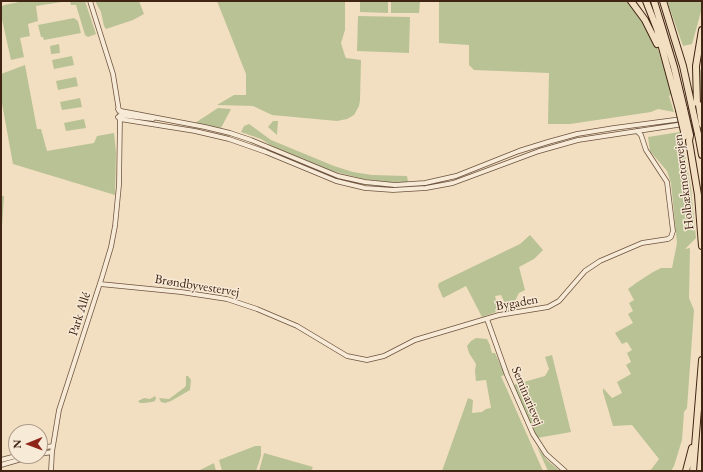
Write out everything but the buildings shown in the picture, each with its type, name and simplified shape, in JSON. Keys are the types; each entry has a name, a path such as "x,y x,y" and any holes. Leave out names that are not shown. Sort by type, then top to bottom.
{"highway":[{"path":"631,1 654,35 667,65"},
{"path":"646,1 657,29 682,109"},
{"name":"Holbækmotorvejen","path":"654,1 674,67 688,137 698,194 702,246"},
{"name":"Holbækmotorvejen","path":"663,1 696,106 701,128 702,154"},
{"path":"696,106 695,71 702,30"},
{"path":"696,106 697,71 702,41"},
{"path":"693,471 702,360"},
{"path":"686,471 700,395"}],"street":[{"name":"Park Allé","path":"51,471 52,452 59,410 111,248 116,219 120,163 119,117 112,74 90,1"},
{"path":"118,110 205,127 242,136 325,171 370,183 394,185 418,184 451,177 519,151 577,134 610,128 702,116"},
{"path":"119,117 162,119"},
{"path":"119,117 220,136 252,147 336,181 365,188 396,190 423,189 464,180 515,159 550,147 593,137 648,130 701,128"},
{"path":"645,147 644,134 648,130"},
{"name":"Bygaden","path":"288,322 339,353 354,358 367,360 388,355 415,340 487,318 543,309 552,306 593,264 634,246 668,239 671,237 673,231 667,182 645,147 641,134 637,131"},
{"name":"Brøndbyvestervej","path":"100,284 185,292 227,299 243,303 288,322"},
{"name":"Seminarievej","path":"487,318 507,375 533,434 546,454 565,471"},
{"path":"48,447 53,446"},
{"path":"48,453 52,452"}],"green space":[{"path":"24,1 68,1 36,6 38,21 28,24 30,36 20,38 24,57 11,60 1,15 1,7"},
{"path":"70,1 85,1 96,34 88,37 85,35 76,5 71,5"},
{"path":"95,1 139,1 144,14 133,20 106,29 101,12"},
{"path":"217,1 345,1 345,30 341,43 346,58 361,60 360,100 359,106 354,115 347,119 337,121 272,115 253,106 217,105 234,95 246,95 246,74"},
{"path":"360,1 388,1 388,13 360,12"},
{"path":"391,1 420,1 419,13 391,13"},
{"path":"439,1 627,1 648,29 657,46 672,94 669,96 674,112 658,109 651,112 570,124 548,124 549,73 474,70 469,65 469,45 439,43"},
{"path":"667,1 702,1 702,8 692,44 683,46"},
{"path":"358,16 410,17 409,53 357,51"},
{"path":"74,18 78,21 81,33 44,40 43,37 41,37 38,25"},
{"path":"59,44 60,53 51,54 50,46"},
{"path":"72,56 74,65 54,69 52,60"},
{"path":"25,65 37,129 41,129 47,151 94,143 97,136 114,133 116,152 115,195 13,164 1,98 1,74"},
{"path":"702,69 702,107 699,71"},
{"path":"76,77 78,86 58,90 56,81"},
{"path":"80,98 82,107 62,110 60,102"},
{"path":"218,108 231,109 221,128 195,123"},
{"path":"84,119 86,128 66,131 64,123"},
{"path":"273,121 278,121 277,135 268,127"},
{"path":"249,124 271,140 334,166 353,172 372,175 407,176 408,182 385,182 364,179 327,170 272,146 261,139 241,132 244,126"},
{"path":"680,132 691,189 696,238 685,249 690,248 689,298 694,310 687,408 684,412 682,440 674,466 671,471 650,471 659,459 632,425 613,426 603,388 612,398 622,393 617,382 631,374 626,365 631,362 627,353 632,350 627,342 622,344 615,333 633,323 628,314 633,311 629,303 634,300 628,289 661,268 672,268 677,243 671,183 667,171 650,151 648,137"},
{"path":"1,196 4,196 1,242"},
{"path":"530,235 543,250 534,259 519,267 525,290 519,293 511,309 508,310 501,295 495,296 499,311 482,317 466,286 443,298 438,286 439,283 520,244"},
{"path":"476,338 487,339 492,353 495,353 505,375 501,376 543,471 442,471 468,398 473,400 472,413 482,412 491,408 486,380 476,381 476,364 469,353 467,346"},
{"path":"552,355 571,432 537,438 529,424 513,385 545,376 549,369 545,357"},
{"path":"186,376 188,376 191,380 190,390 171,401 165,403 161,402 159,398 169,399 185,387"},
{"path":"155,396 155,401 152,402 140,403 138,401 144,398 150,399"},
{"path":"255,446 261,446 261,456 256,471 222,471 219,460"},
{"path":"537,447 547,460 560,471 548,471"},
{"path":"264,453 313,467 311,471 259,471"},
{"path":"214,463 216,471 198,471"}]}
